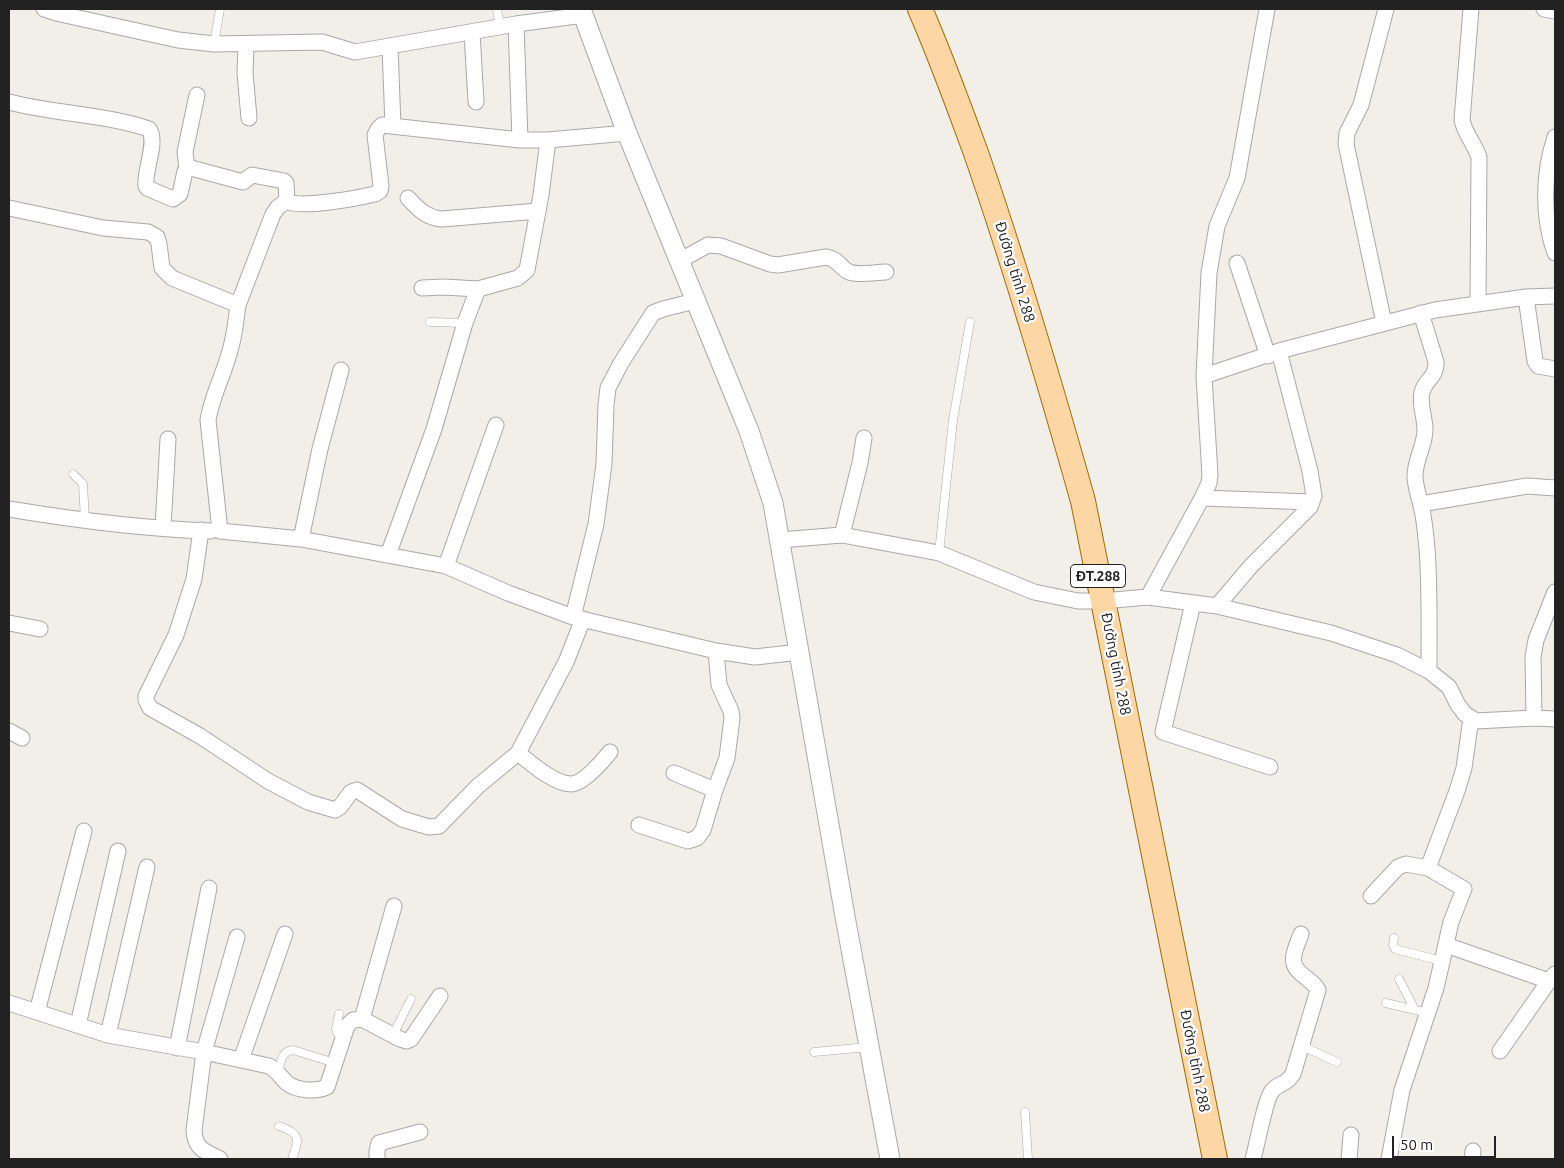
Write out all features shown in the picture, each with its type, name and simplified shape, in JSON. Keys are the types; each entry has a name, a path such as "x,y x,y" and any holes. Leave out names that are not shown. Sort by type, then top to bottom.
{"main road":[{"name":"Đường tỉnh 288","path":"920,9 943,60 1003,233 1083,501 1215,1159"}],"street":[{"path":"44,9 178,40 214,44 322,42 355,52 582,12 627,133 749,432 773,503 846,922 890,1159"},
{"path":"1148,597 1209,483 1204,376 1209,273 1217,226 1237,178 1267,9"},
{"path":"1384,323 1346,144 1347,133 1361,105 1386,9"},
{"path":"1470,9 1462,120 1464,131 1479,157 1478,304"},
{"path":"1544,9 1555,11"},
{"path":"516,24 520,140"},
{"path":"472,32 476,102"},
{"path":"246,44 245,73 249,118"},
{"path":"390,46 393,126"},
{"path":"9,102 128,122 149,129 152,134 146,186 173,199 180,194 187,169 185,152 197,95"},
{"path":"287,201 292,204 315,204 370,196 380,191 375,135 378,128 382,125 520,140 548,140 627,133"},
{"path":"1555,137 1548,167 1546,203 1555,253"},
{"path":"422,288 478,289 518,278 527,270 548,140"},
{"path":"187,169 243,182 252,175 282,179 286,183 287,201"},
{"path":"408,198 431,218 442,219 538,211"},
{"path":"220,531 208,420 211,404 231,347 238,305 273,214 278,207 287,201"},
{"path":"9,208 102,228 148,232 157,237 162,268 172,278 238,305"},
{"path":"680,261 708,245 721,246 770,264 778,265 826,257 833,258 848,272 859,274 886,272"},
{"path":"1218,606 1251,566 1310,507 1314,496 1310,471 1273,354 1237,263"},
{"path":"388,555 434,430 465,322 478,289"},
{"path":"1204,376 1273,354 1421,313 1478,304 1555,296"},
{"path":"1526,298 1535,361 1538,366 1555,369"},
{"path":"201,530 194,579 176,635 146,696 150,708 200,736 268,781 308,802 335,810 340,807 351,792 357,790 402,819 429,827 440,826 478,786 518,753 566,662 578,618 596,524 604,464 608,388 653,313 695,301"},
{"path":"1421,313 1436,362 1435,373 1422,391 1421,402 1425,429 1424,443 1416,462 1415,477 1427,549 1429,671"},
{"path":"301,539 320,449 341,370"},
{"path":"446,566 496,425"},
{"path":"842,535 860,463 864,438"},
{"path":"163,528 168,439"},
{"path":"1421,504 1528,486 1555,488"},
{"path":"1202,498 1312,502"},
{"path":"9,509 85,520 301,539 446,566 508,593 578,618 716,651 755,657 800,652"},
{"path":"780,540 842,535 939,553 1034,592 1078,601 1148,597 1218,606 1331,633 1397,655 1429,671 1449,687 1465,714 1476,721 1534,718 1555,719"},
{"path":"1534,718 1533,657 1536,640 1555,592"},
{"path":"1194,603 1163,732 1270,767"},
{"path":"9,623 40,629"},
{"path":"639,825 688,840 697,838 703,830 727,758 732,718 731,711 719,685 716,651"},
{"path":"1428,868 1462,775 1471,718"},
{"path":"518,753 551,776 572,784 583,779 610,752"},
{"path":"674,773 715,790"},
{"path":"37,1012 84,831"},
{"path":"78,1025 118,851"},
{"path":"1371,896 1403,864 1428,868 1464,889 1451,922 1442,961 1421,1011 1402,1090 1389,1159"},
{"path":"108,1035 147,867"},
{"path":"177,1048 209,888"},
{"path":"362,1018 394,906"},
{"path":"241,1060 284,934"},
{"path":"1253,1159 1268,1101 1273,1090 1289,1081 1293,1074 1318,990 1316,984 1297,971 1293,961 1301,934"},
{"path":"220,1159 198,1147 194,1140 194,1130 204,1052 236,937"},
{"path":"1446,945 1552,977 1500,1051"},
{"path":"9,1003 108,1035 269,1066 292,1086 305,1090 322,1089 328,1084 350,1022 362,1018 406,1041 411,1040 440,996"},
{"path":"377,1159 379,1143 420,1132"},
{"path":"1349,1159 1351,1134"}],"lane":[{"path":"214,44 220,9"},
{"path":"497,9 500,27"},
{"path":"430,322 465,322"},
{"path":"939,553 953,420 970,322"},
{"path":"73,474 83,484 85,520"},
{"path":"1394,938 1393,945 1395,949 1442,961"},
{"path":"1399,979 1421,1011"},
{"path":"393,1035 412,999"},
{"path":"1386,1003 1421,1011"},
{"path":"339,1014 336,1029 338,1034 344,1037"},
{"path":"1302,1046 1336,1062"},
{"path":"814,1052 870,1047"},
{"path":"278,1074 286,1051 293,1050 335,1063"},
{"path":"1025,1112 1028,1159"},
{"path":"279,1126 292,1131 297,1137 292,1159"}]}
